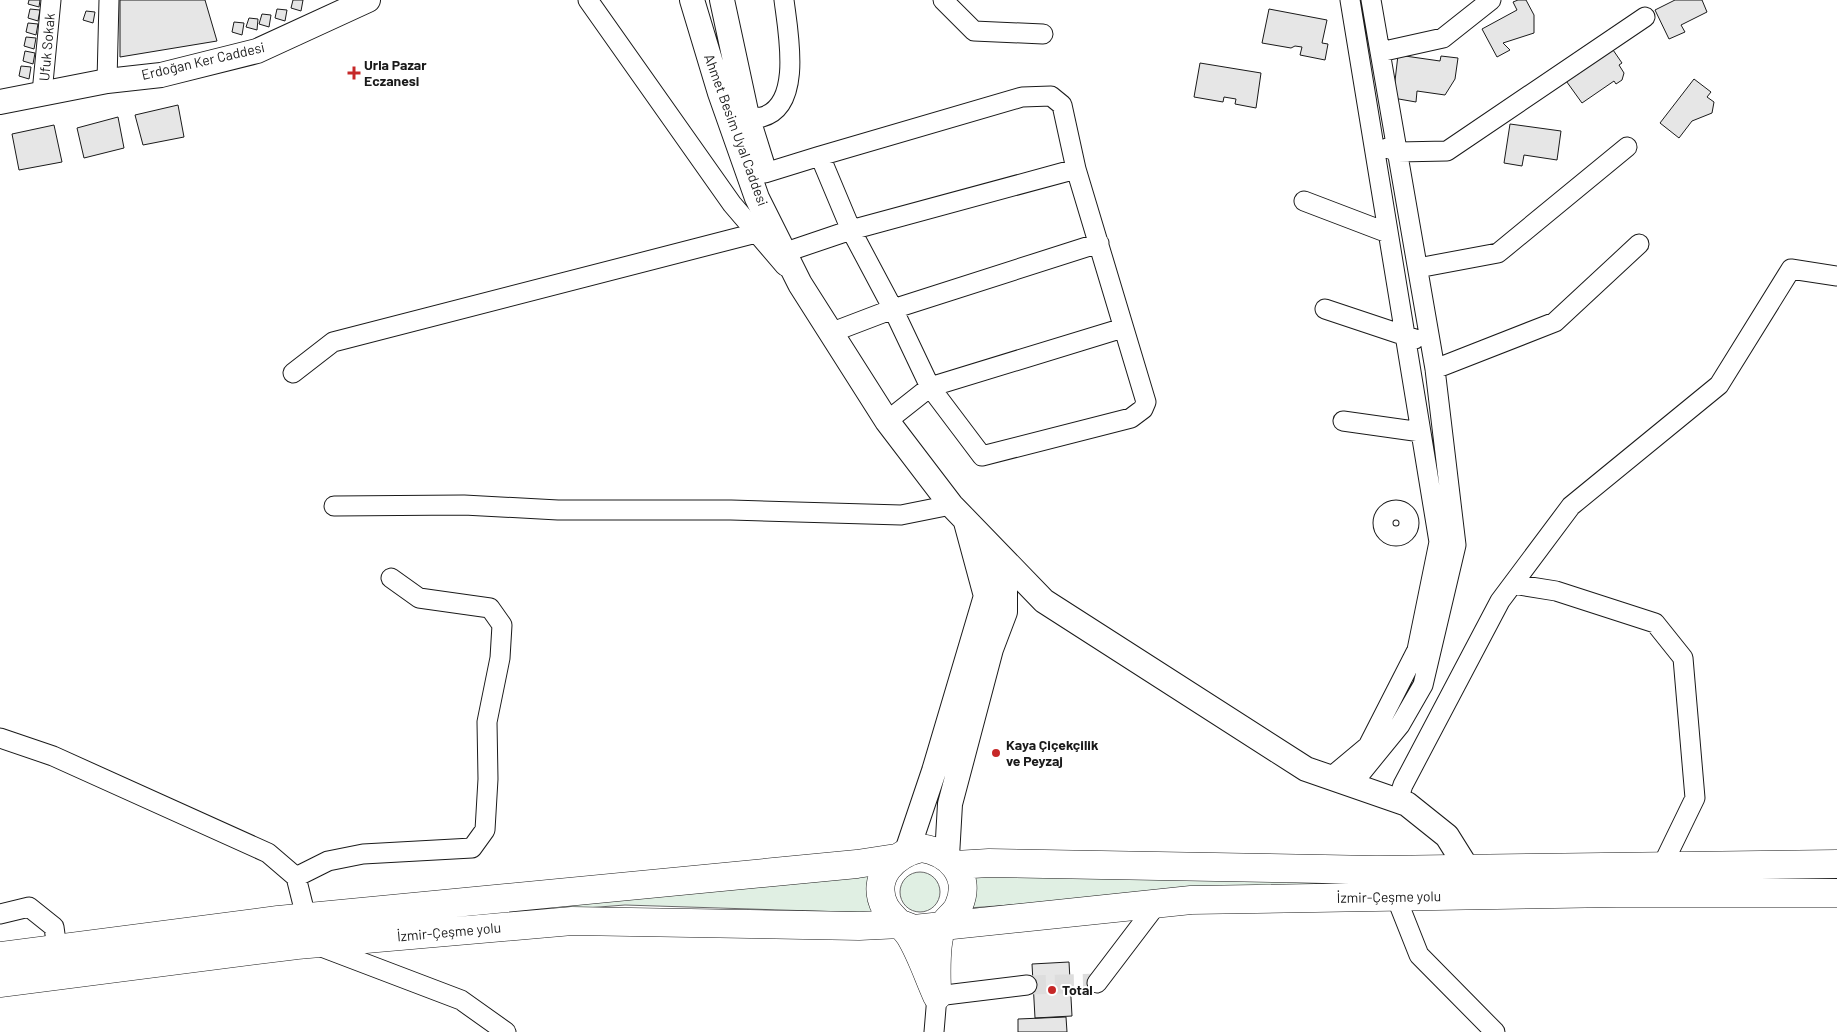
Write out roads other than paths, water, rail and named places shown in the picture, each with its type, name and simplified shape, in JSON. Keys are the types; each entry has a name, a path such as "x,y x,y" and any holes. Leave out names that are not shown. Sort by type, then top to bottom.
{"highway":[{"path":"921,848 934,850 951,861 962,884 962,894 955,913 942,926 938,950 937,996 910,936 901,924 891,916 884,905 881,892 882,879 887,868 901,854 921,848"},
{"name":"İzmir-Çeşme yolu","path":"0,956 306,917 837,866 901,854"},
{"name":"İzmir-Çeşme yolu","path":"951,861 1337,869 1837,864"},
{"name":"İzmir-Çeşme yolu","path":"942,926 974,921 1191,900 1837,893"},
{"name":"İzmir-Çeşme yolu","path":"0,983 313,944 572,921 859,926 901,924"},
{"path":"901,924 914,929 942,926"}],"main road":[{"name":"Erdoğan Ker Caddesi","path":"0,102 107,81 161,74 257,51 368,0"},
{"name":"Ahmet Besim Uyal Caddesi","path":"692,0 720,93 758,198 800,284 887,422 958,512"},
{"name":"Ahmet Besim Uyal Caddesi","path":"722,0 747,116 800,284"},
{"path":"958,512 1044,601 1306,769 1407,804 1447,836 1467,868"},
{"path":"901,854 934,771 986,596 958,512"},
{"path":"951,861 950,804 991,648 1005,612 1005,581 992,557 958,512"}],"street":[{"name":"Ufuk Sokak","path":"42,93 51,0"},
{"path":"107,81 109,0"},
{"path":"588,0 697,156 756,233 800,284"},
{"path":"747,116 762,118 780,107 789,88 788,30 784,0"},
{"path":"943,0 974,31 1043,34"},
{"path":"1332,0 1350,4 1439,542 1417,650 1368,746 1341,781"},
{"path":"1341,781 1400,725 1423,685 1456,545 1431,343 1371,0"},
{"path":"1380,52 1443,38 1491,0"},
{"path":"1373,141 1398,152 1447,151 1645,16"},
{"path":"765,173 820,156 1022,97 1051,96 1062,105 1076,169 1100,243 1123,328 1146,402 1143,410 1131,418 982,456 930,387 893,309 851,230 820,156"},
{"path":"1418,268 1498,252 1628,147"},
{"path":"789,250 851,230 1076,169"},
{"path":"1304,201 1388,233"},
{"path":"293,373 333,342 756,233"},
{"path":"830,333 893,309 1100,243"},
{"path":"1435,369 1555,322 1639,244"},
{"path":"1398,800 1403,785 1500,601 1571,506 1719,385 1791,269 1837,276"},
{"path":"1325,309 1431,343"},
{"path":"887,422 930,387 1123,328"},
{"path":"1343,421 1421,432"},
{"path":"334,506 464,505 558,510 730,510 900,515 958,512"},
{"path":"1408,527 1439,542"},
{"path":"296,877 328,861 363,854 472,848 485,830 488,779 487,722 500,658 502,625 490,608 419,598 391,578"},
{"path":"1513,584 1556,591 1655,623 1682,658 1695,798 1662,866"},
{"path":"0,738 53,756 268,853 296,877 306,917"},
{"path":"1396,897 1419,955 1495,1032"},
{"path":"1097,982 1157,904"},
{"path":"0,914 28,907 54,927 57,949"},
{"path":"313,944 461,1000 506,1032"},
{"path":"934,1032 937,996 1027,985"}],"tunnel":[{"path":"1027,985 1097,983"}],"place":[{"name":"Urla Pazar Eczanesi","path":"354,73"},
{"name":"Kaya Çiçekçilik ve Peyzaj","path":"996,753"},
{"name":"Total","path":"1052,990"}]}
